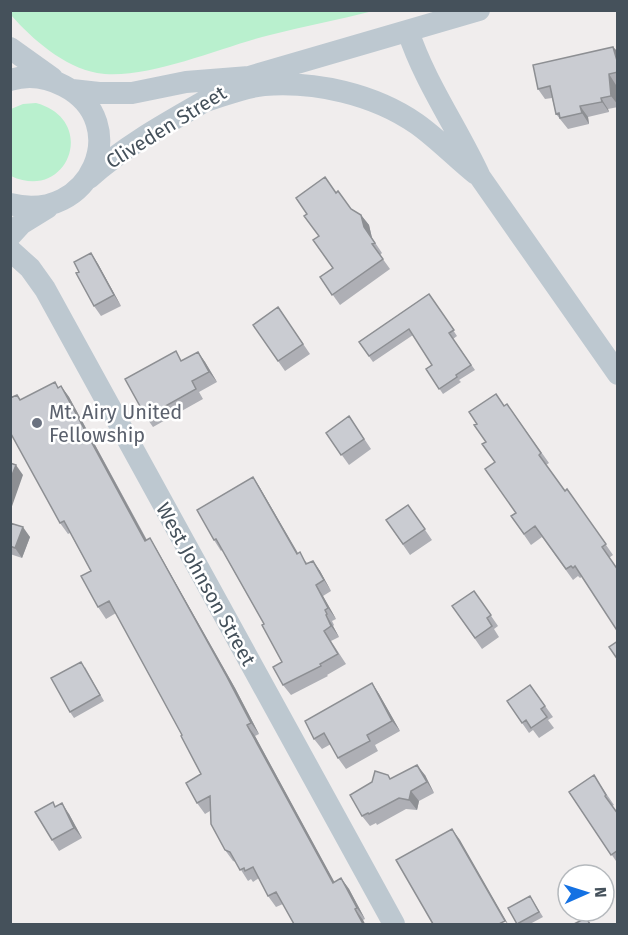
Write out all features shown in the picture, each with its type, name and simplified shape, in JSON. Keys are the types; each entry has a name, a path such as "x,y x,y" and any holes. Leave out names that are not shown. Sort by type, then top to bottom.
{"street":[{"name":"Cliveden Street","path":"10,80 46,78 65,86 99,93 132,93 186,82 249,77 479,10"},
{"path":"408,31 423,72 466,146 480,177 618,374"},
{"path":"10,48 65,86 91,112 99,140 93,169 86,182"},
{"name":"Cliveden Street","path":"10,236 21,224 70,195 117,155 147,135 249,77"},
{"path":"206,100 248,88 284,85 317,87 364,98 391,109 415,123 480,177"},
{"path":"10,204 38,208 51,205"},
{"name":"West Johnson Street","path":"10,250 30,268 45,289 394,924"}],"green space":[{"path":"10,11 373,11 251,40 160,68 116,74 85,70 61,58 29,33 11,15"},
{"path":"36,103 55,112 67,125 71,141 68,156 61,169 48,178 31,181 11,176 11,109 23,104"}],"building":[{"path":"613,47 618,72 609,74 611,96 601,98 602,102 580,106 582,113 560,118 559,113 556,114 550,86 538,89 533,65"},
{"path":"325,177 351,209 361,215 364,227 375,243 372,244 383,259 332,295 320,277 333,268 313,240 319,236 304,216 307,214 296,198"},
{"path":"91,253 114,295 94,306 76,273 79,272 74,262"},
{"path":"429,294 454,330 449,333 471,365 439,389 426,369 432,365 409,329 369,356 359,342"},
{"path":"278,307 303,344 278,361 253,325"},
{"path":"176,351 181,361 198,352 209,372 192,381 196,389 146,417 125,379"},
{"path":"55,382 58,388 61,386 145,541 150,538 227,677 251,723 247,725 333,883 341,878 363,924 294,924 276,892 268,896 253,867 245,871 244,868 240,870 230,852 225,850 211,824 210,796 197,803 186,783 201,774 182,735 109,601 98,607 81,576 91,571 64,521 60,523 10,432 10,398 17,395 20,400"},
{"path":"496,394 504,406 507,404 541,453 539,455 565,491 567,489 606,544 602,547 618,570 618,632 575,566 566,569 535,526 524,534 511,516 516,513 485,469 495,462 482,444 486,442 474,425 477,424 469,412"},
{"path":"349,416 364,439 341,455 326,433"},
{"path":"10,463 16,465 10,480"},
{"path":"253,477 297,554 300,552 306,564 313,561 324,580 316,585 328,608 325,610 331,626 324,631 338,654 320,664 321,666 283,685 273,667 282,662 262,625 264,624 197,510"},
{"path":"408,505 425,529 403,544 386,520"},
{"path":"10,523 23,527 15,548 10,546"},
{"path":"474,591 491,615 487,618 492,626 475,638 452,606"},
{"path":"618,641 618,660 609,647"},
{"path":"81,662 100,695 70,712 51,678"},
{"path":"372,683 392,721 367,735 370,741 338,758 324,733 314,739 305,721"},
{"path":"530,685 545,706 541,709 547,717 531,728 526,720 522,723 507,701"},
{"path":"417,765 427,782 411,791 409,800 399,798 362,816 350,795 372,782 375,771 388,775 390,779"},
{"path":"594,775 618,814 618,850 611,855 569,792"},
{"path":"53,802 55,807 62,803 74,828 52,840 35,812"},
{"path":"452,829 505,921 499,924 433,924 396,860"},
{"path":"530,896 539,912 517,924 508,908"}],"place":[{"name":"Mt. Airy United Fellowship","path":"37,423"}]}
